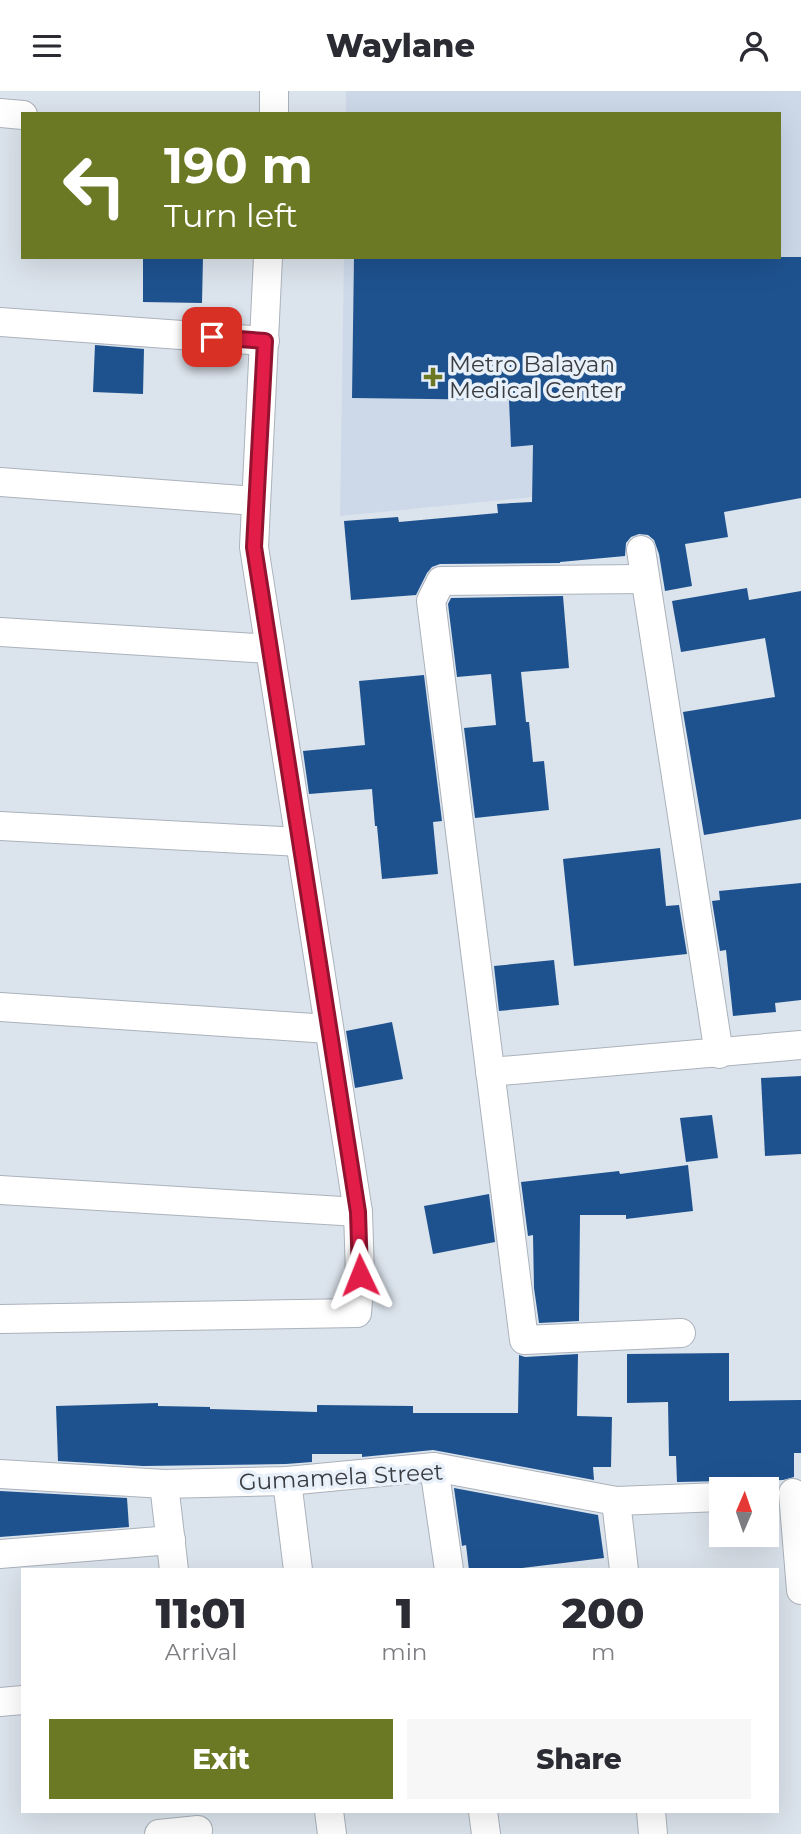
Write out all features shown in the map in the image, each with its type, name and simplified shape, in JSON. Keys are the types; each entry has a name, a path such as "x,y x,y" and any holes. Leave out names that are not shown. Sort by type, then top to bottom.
{"street":[{"path":"274,91 274,112"},
{"path":"0,113 21,115"},
{"path":"0,1319 357,1313 360,1275 358,1212 254,547 268,259"},
{"path":"0,322 265,341"},
{"path":"0,482 256,501"},
{"path":"641,550 719,1054"},
{"path":"644,579 441,582 430,601 524,1340 681,1333"},
{"path":"0,632 270,649"},
{"path":"0,826 300,842"},
{"path":"0,1007 329,1029"},
{"path":"490,1072 801,1045"},
{"path":"0,1190 358,1212"},
{"path":"434,1467 449,1568"},
{"name":"Gumamela Street","path":"0,1474 164,1484 287,1481 434,1467 617,1501 709,1497"},
{"path":"287,1481 298,1568"},
{"path":"164,1484 174,1568"},
{"path":"787,1494 801,1590"},
{"path":"617,1501 624,1568"},
{"path":"0,1554 171,1540"},
{"path":"0,1702 21,1700"},
{"path":"329,1813 332,1834"},
{"path":"483,1813 486,1834"},
{"path":"651,1813 653,1834"},
{"path":"159,1834 198,1825"}],"shaded area":[{"path":"346,91 801,91 801,460 524,498 340,516 344,259 781,259 781,112 346,112"}],"building":[{"path":"801,257 801,498 724,512 728,537 685,544 692,586 665,591 654,540 648,535 639,534 626,543 625,556 560,563 440,564 427,573 416,595 351,600 344,521 398,517 399,522 498,513 497,504 532,502 533,445 511,447 509,400 352,398 354,259"},
{"path":"143,259 203,259 202,303 143,302"},
{"path":"95,345 144,349 143,394 93,392"},
{"path":"747,588 749,600 801,591 801,819 704,835 683,712 775,697 765,638 681,652 672,601"},
{"path":"563,596 569,668 521,672 533,762 544,761 549,810 475,818 464,728 496,725 491,674 457,677 448,604 451,598"},
{"path":"424,675 442,821 433,822 438,874 382,879 372,789 309,794 303,751 365,745 359,681"},
{"path":"660,848 666,906 679,905 687,954 574,966 563,859"},
{"path":"801,883 801,1000 775,1003 776,1012 733,1016 726,950 720,951 712,901 720,900 719,891"},
{"path":"554,960 559,1005 499,1011 494,966"},
{"path":"392,1022 403,1079 355,1088 346,1031"},
{"path":"801,1076 801,1154 765,1156 761,1078"},
{"path":"712,1115 718,1158 686,1162 680,1118"},
{"path":"688,1165 693,1211 626,1219 626,1215 580,1215 579,1321 539,1323 534,1288 533,1235 528,1236 521,1182"},
{"path":"489,1194 495,1242 433,1254 424,1206"},
{"path":"729,1353 729,1401 801,1400 801,1453 794,1453 794,1477 779,1480 779,1477 709,1477 709,1481 677,1482 676,1456 669,1456 668,1402 627,1403 627,1354"},
{"path":"578,1354 577,1416 612,1417 611,1467 593,1467 594,1480 433,1450 362,1457 362,1454 312,1454 312,1462 286,1464 143,1466 58,1461 56,1406 158,1403 158,1406 210,1409 317,1412 317,1405 413,1406 413,1413 518,1413 519,1355 525,1357"},
{"path":"454,1488 598,1515 604,1558 522,1568 469,1568 466,1545 462,1546"},
{"path":"0,1491 127,1498 129,1527 0,1537"}],"place":[{"name":"Metro Balayan Medical Center","path":"433,377"}],"route":[{"path":"212,337 265,341 254,547 358,1212 360,1275"}]}
